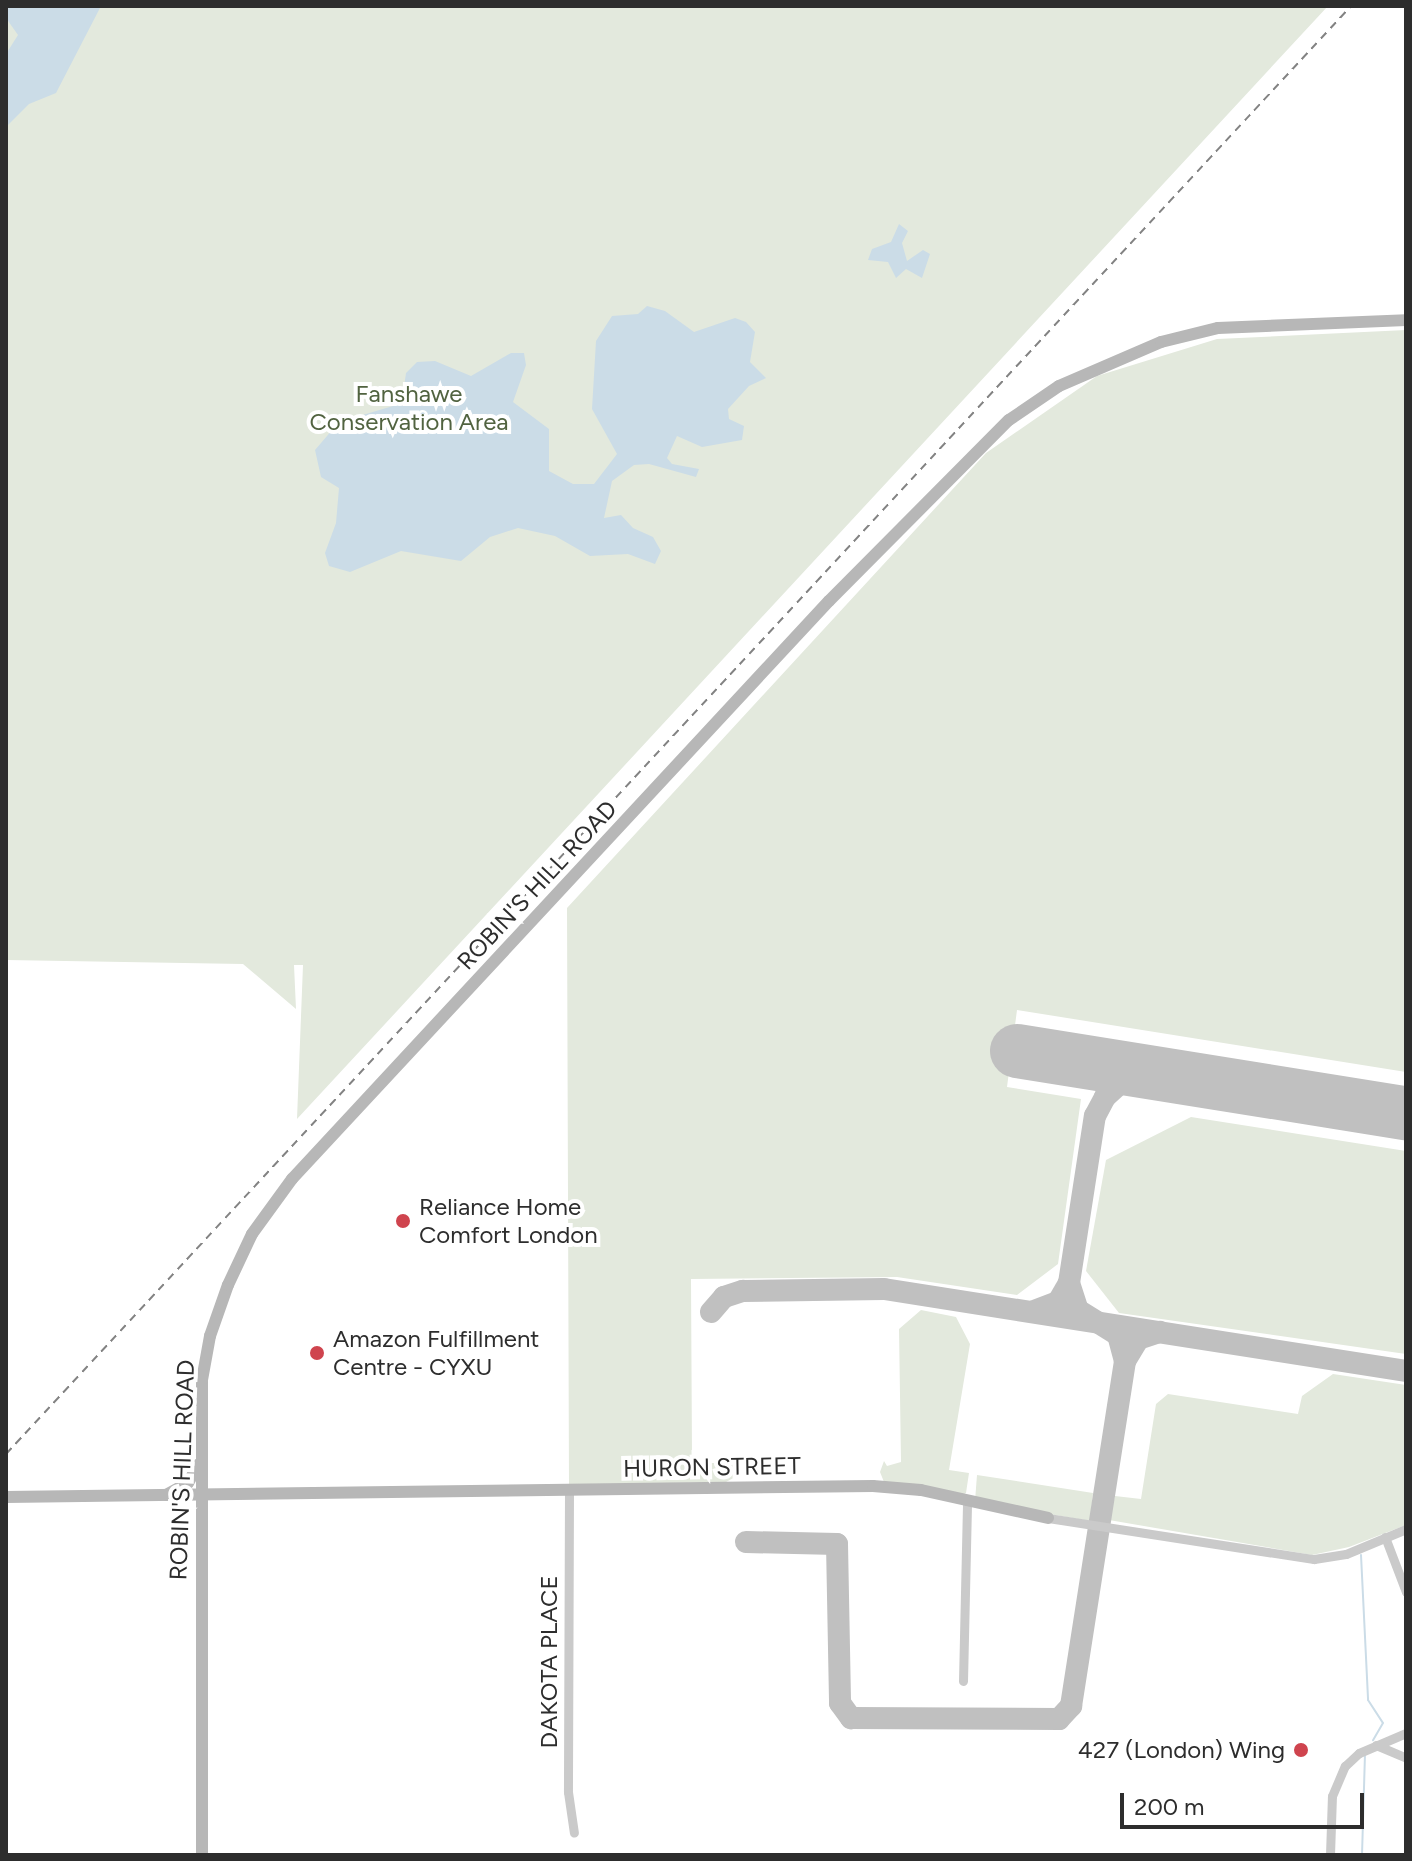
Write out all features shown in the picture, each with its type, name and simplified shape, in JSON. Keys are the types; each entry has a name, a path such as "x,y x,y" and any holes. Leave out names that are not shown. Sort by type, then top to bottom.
{"main road":[{"name":"ROBIN'S HILL ROAD","path":"202,1855 202,1380 210,1336 252,1234 292,1179 972,452 1059,386 1161,342 1218,328 1406,320"},
{"path":"157,1498 188,1483 202,1455"},
{"name":"HURON STREET","path":"6,1497 201,1498 873,1486 921,1490 967,1504 1048,1518"}],"street":[{"name":"DAKOTA PLACE","path":"569,1491 568,1792 574,1833"},
{"path":"963,1681 967,1504"},
{"name":"HURON STREET","path":"1048,1518 1314,1559 1338,1556 1406,1529"},
{"path":"1385,1537 1406,1592"},
{"path":"1330,1855 1337,1780 1345,1766 1376,1745 1406,1733"},
{"path":"1376,1745 1406,1758"}],"green space":[{"name":"Fanshawe Conservation Area","path":"6,6 1328,6 297,1119 303,965 294,965 296,1009 243,964 6,960"},
{"path":"1406,330 1406,1072 1017,1010 1007,1087 1081,1099 1058,1264 1017,1295 897,1277 691,1279 692,1456 699,1456 700,1463 730,1463 733,1457 737,1476 726,1482 569,1485 567,908 986,453 1097,376 1217,339"},
{"path":"1191,1117 1406,1151 1406,1354 1119,1313 1086,1271 1106,1160"},
{"path":"921,1310 956,1317 970,1344 949,1470 969,1473 966,1493 959,1497 884,1482 880,1472 884,1461 887,1466 901,1462 899,1329"},
{"path":"1333,1374 1406,1385 1406,1525 1349,1547 1312,1555 1109,1520 1115,1496 1141,1499 1156,1404 1168,1394 1298,1414 1302,1396"},
{"path":"977,1475 1093,1493 1090,1521 975,1501"}],"water":[{"path":"6,6 101,6 56,93 29,104 6,127 6,54 18,35 6,18"},
{"path":"899,224 908,231 902,243 907,261 923,250 930,254 922,278 906,269 896,278 888,262 868,260 872,249 891,242"},
{"path":"647,306 665,311 694,332 735,318 746,322 755,332 750,362 766,378 749,386 728,409 729,419 744,426 742,440 702,447 677,436 667,458 672,464 699,469 696,477 649,464 634,465 612,481 604,518 621,515 633,528 653,537 661,551 655,564 628,554 590,556 555,536 518,528 490,537 461,561 401,551 350,572 329,566 325,553 336,523 339,488 321,477 315,450 339,422 393,406 403,394 406,373 417,362 435,361 471,376 511,353 524,353 526,365 513,402 549,429 549,471 573,484 594,484 617,454 592,409 596,341 612,316 638,314"}],"waterway":[{"path":"1361,1555 1368,1700 1383,1723 1373,1740"},
{"path":"1362,1855 1365,1755"}],"taxiway":[{"path":"1069,1283 1095,1116 1105,1097 1123,1081 1142,1075 1230,1087"},
{"path":"1034,1311 1058,1302 1069,1283 1078,1310 1118,1335 1125,1361 1138,1339 1160,1332"},
{"path":"711,1312 724,1297 743,1291 884,1289 1406,1371"},
{"path":"746,1542 837,1544 840,1703 851,1718 1059,1719 1071,1706 1125,1361"}],"runway":[{"path":"1017,1051 1406,1113"}],"railway":[{"path":"6,1454 1351,6"}],"place":[{"name":"Reliance Home Comfort London","path":"403,1221"},
{"name":"Amazon Fulfillment Centre - CYXU","path":"317,1353"},
{"name":"427 (London) Wing","path":"1301,1750"}]}
